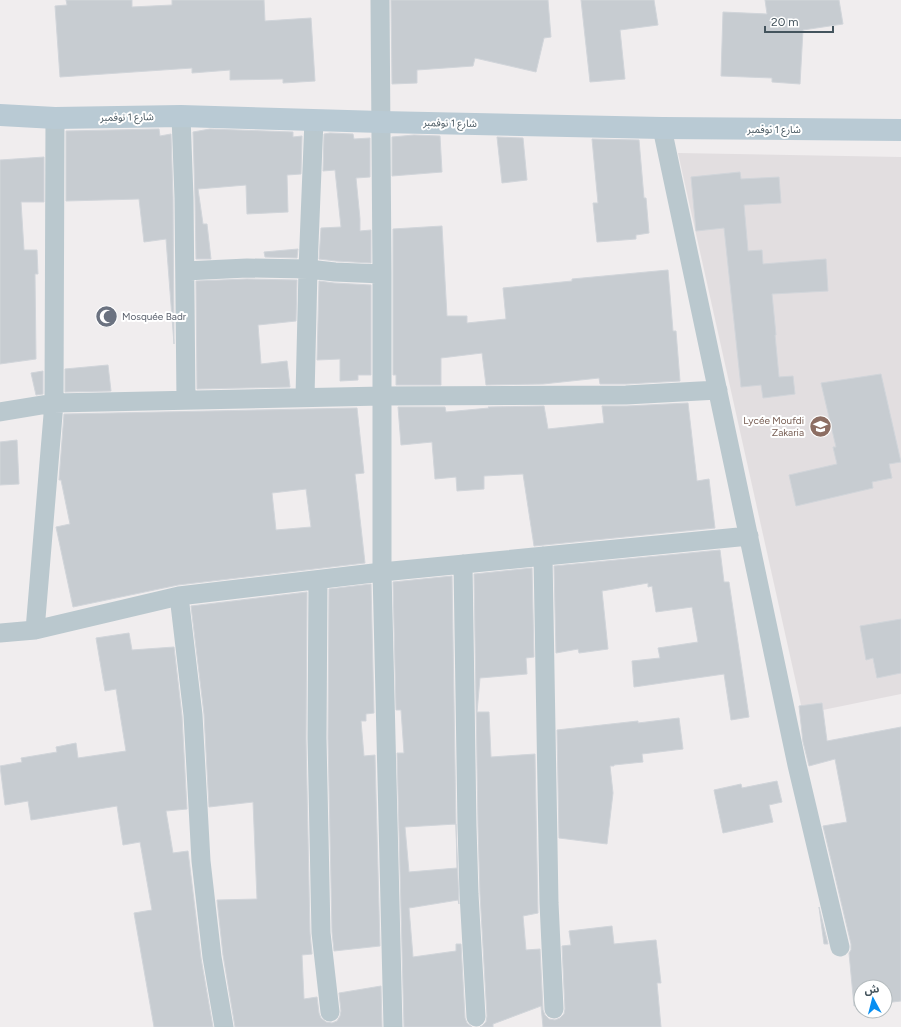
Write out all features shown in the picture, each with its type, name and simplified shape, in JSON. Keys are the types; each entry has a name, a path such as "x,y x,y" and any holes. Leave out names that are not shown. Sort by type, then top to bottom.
{"main road":[{"name":"شارع 1 نوفمبر","path":"0,115 55,118 181,116 662,128 901,130"}],"street":[{"path":"380,0 382,572 393,1027"},
{"path":"181,116 184,198 186,400"},
{"path":"35,630 54,403 55,118"},
{"path":"306,398 308,269 314,120"},
{"path":"662,128 797,765 840,947"},
{"path":"185,271 247,268 308,269 382,274"},
{"path":"0,412 54,403 382,396 626,395 718,390"},
{"path":"0,634 35,630 179,596 382,572 749,536"},
{"path":"543,556 549,896 554,1009"},
{"path":"463,564 468,849 476,1017"},
{"path":"318,580 317,738 321,933 330,1012"},
{"path":"179,596 193,715 201,861 212,957 224,1027"}],"shaded area":[{"name":"Lycée Moufdi Zakaria","path":"678,153 901,157 901,694 803,714"}],"building":[{"path":"66,0 132,0 132,7 172,5 172,0 264,0 265,21 311,18 315,81 283,83 283,79 230,80 230,70 192,73 192,68 60,77 55,6 67,5"},
{"path":"391,0 548,0 551,37 544,38 536,72 475,58 473,66 417,70 417,83 392,84"},
{"path":"581,0 654,0 658,25 620,30 625,79 590,82"},
{"path":"765,0 839,0 843,24 803,30 800,84 772,82 772,78 721,76 723,12 767,14"},
{"path":"159,129 160,136 171,134 174,344 166,239 144,242 139,199 66,201 66,131"},
{"path":"210,129 293,132 293,137 302,136 301,174 287,175 288,212 247,214 246,185 198,189 203,224 207,224 211,259 196,259 193,132"},
{"path":"324,134 353,134 354,139 370,138 370,177 356,178 360,231 371,230 371,263 319,259 321,228 341,227 335,170 323,171"},
{"path":"414,135 440,136 442,172 392,176 392,137"},
{"path":"497,137 523,138 527,180 502,183"},
{"path":"592,139 639,140 644,198 646,198 649,233 636,235 636,239 597,242 593,203 598,203"},
{"path":"44,157 44,202 21,202 24,250 37,250 38,274 35,274 36,359 0,364 0,160"},
{"path":"740,172 741,179 779,177 781,203 744,205 748,251 762,250 763,264 826,259 828,291 772,294 779,377 793,376 795,394 763,398 761,385 741,387 724,228 696,231 691,177"},
{"path":"442,226 447,316 467,316 467,323 506,319 503,288 572,281 572,279 668,270 673,331 676,331 680,381 600,384 599,378 543,384 486,385 482,353 441,358 441,385 396,385 396,375 393,375 393,229"},
{"path":"298,249 297,258 265,257 264,252"},
{"path":"247,279 297,280 296,321 258,325 261,364 287,361 290,387 197,389 196,281"},
{"path":"319,281 371,285 371,375 358,375 358,380 340,381 340,359 317,360"},
{"path":"108,365 111,391 65,392 65,369"},
{"path":"43,371 43,394 36,395 31,373"},
{"path":"881,374 901,462 889,464 892,478 872,482 873,488 796,506 789,475 837,464 833,447 836,447 821,383"},
{"path":"688,403 697,481 709,479 715,528 534,546 523,474 484,476 484,489 457,491 456,477 435,479 432,442 401,445 398,407 445,407 446,412 489,408 488,407 544,406 548,429 604,423 602,406"},
{"path":"357,408 364,473 355,474 365,563 178,585 73,607 56,527 70,524 61,480 59,480 64,414","holes":["306,489 311,527 276,530 272,493"]},
{"path":"17,440 19,484 0,485 0,442"},
{"path":"720,550 724,582 729,582 749,717 731,720 724,674 634,687 632,661 660,658 658,648 698,642 692,607 656,612 652,586 648,587 648,583 602,591 608,649 579,653 578,649 556,653 554,566"},
{"path":"532,568 534,657 526,658 527,674 480,678 477,712 489,712 491,757 535,754 538,913 523,916 526,950 540,949 543,1010 549,1019 555,1020 564,1014 565,1009 562,946 571,945 569,931 612,926 614,944 656,940 661,983 657,983 661,1027 543,1027 541,1006 493,1024 493,1027 480,1027 486,1022 487,1016 480,894 478,826 474,574"},
{"path":"452,576 456,824 405,827 409,872 457,868 456,829 459,904 458,900 409,908 413,957 456,951 456,944 461,944 465,1018 467,1023 472,1027 404,1027 397,753 404,753 401,710 396,710 393,582"},
{"path":"371,584 374,713 366,714 366,721 361,721 364,756 375,755 380,946 334,951 332,932 328,738 329,589"},
{"path":"307,592 306,738 310,933 312,954 302,955 304,999 317,997 321,1018 326,1022 332,1023 337,1021 340,1016 341,1011 339,993 381,986 382,1027 235,1027 223,955 217,900 257,899 253,802 209,807 204,714 191,606"},
{"path":"901,619 901,673 877,678 873,658 866,660 860,626"},
{"path":"129,633 132,650 174,647 182,716 187,809 166,811 173,853 188,851 201,958 213,1027 154,1027 134,913 152,910 140,842 123,845 117,806 31,820 28,801 5,805 0,766 22,762 21,758 57,752 56,747 76,743 78,758 126,751 116,689 105,691 96,638"},
{"path":"822,703 827,741 901,727 901,1001 893,1002 893,979 853,979 853,995 849,953 851,950 851,944 823,826 847,822 835,759 809,766 803,742 799,706"},
{"path":"679,718 683,749 642,754 643,762 610,766 613,793 607,844 559,838 557,730"},
{"path":"777,781 782,802 769,805 773,822 723,833 714,790 741,784 742,788"},
{"path":"819,907 828,944 824,944"}],"place":[{"name":"Mosquée Badr","path":"107,316"},
{"name":"Lycée Moufdi Zakaria","path":"820,426"}]}
